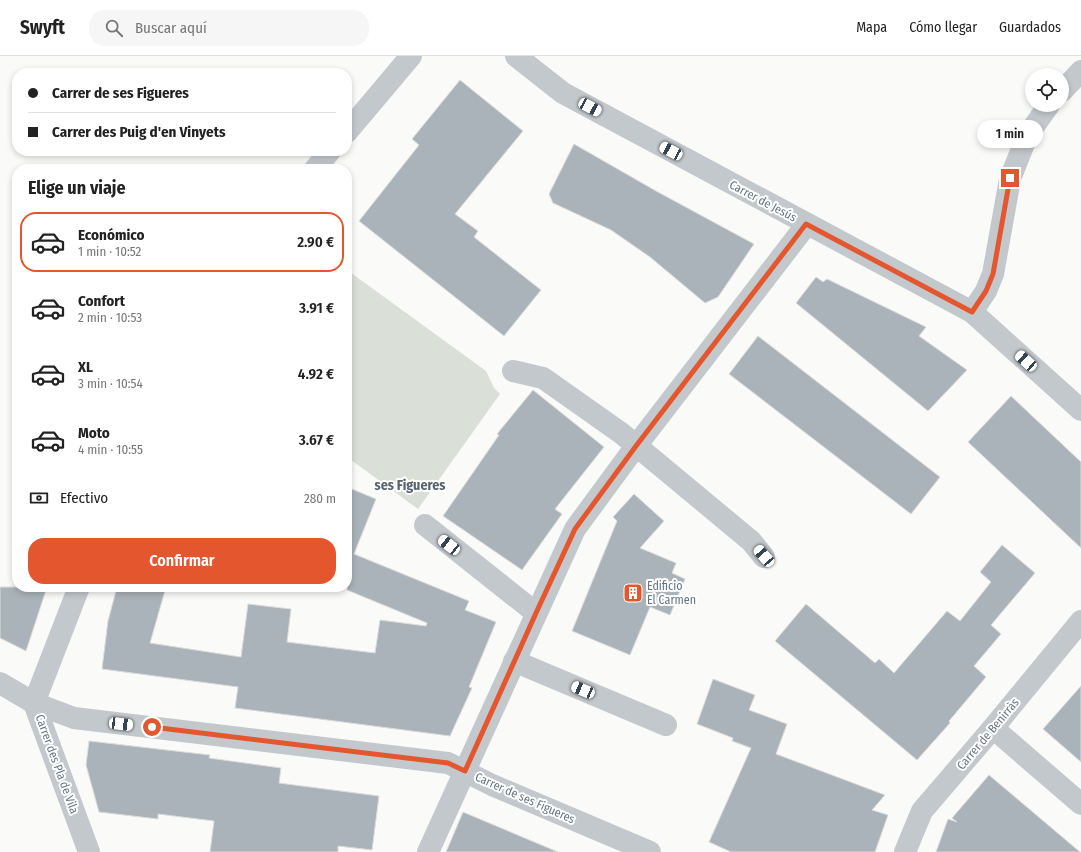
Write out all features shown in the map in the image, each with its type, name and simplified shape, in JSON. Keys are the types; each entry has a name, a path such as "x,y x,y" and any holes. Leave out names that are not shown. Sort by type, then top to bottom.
{"street":[{"path":"352,126 411,56"},
{"name":"Carrer de Jesús","path":"516,56 563,93 972,312 1081,410"},
{"path":"1069,84 1081,71"},
{"path":"972,312 986,291 993,274 1010,178 1027,136 1044,112"},
{"path":"318,164 326,156"},
{"path":"428,852 575,529 636,446 806,224"},
{"path":"513,371 543,378 621,433 751,541 764,556"},
{"path":"425,525 536,613"},
{"name":"Carrer des Pla de Vila","path":"77,592 34,703 89,852"},
{"name":"Carrer de Benirràs","path":"904,852 922,811 1081,621"},
{"path":"514,661 666,725"},
{"name":"Carrer de ses Figueres","path":"0,683 34,703 74,718 448,763 492,785 650,852"},
{"path":"993,728 1081,804"}],"shaded area":[{"path":"352,274 486,371 494,388 500,394 418,509 352,461"}],"building":[{"path":"460,80 523,131 455,214 478,231 474,237 541,290 504,336 359,221 419,145 412,139"},
{"path":"574,144 656,191 754,244 718,297 705,303 650,257 611,230 553,203 549,194"},
{"path":"816,277 823,282 827,279 926,327 919,336 967,370 928,411 796,303"},
{"path":"758,336 940,477 911,514 729,374"},
{"path":"533,390 604,447 555,509 562,514 522,570 443,516 499,435 497,434"},
{"path":"1011,396 1081,462 1081,548 968,442"},
{"path":"352,489 376,499 354,554 469,601 465,610 496,622 469,687 472,688 450,736 235,708 238,687 102,669 108,621 116,592 165,592 150,643 241,657 248,604 291,609 287,642 375,653 380,620 426,626 427,623 352,592"},
{"name":"Edificio El Carmen","path":"634,494 664,521 640,548 676,563 672,573 685,579 670,615 650,607 630,655 572,631 617,521 613,517"},
{"path":"1002,545 1035,573 991,625 1001,634 974,666 986,677 949,721 950,723 917,760 775,641 806,604 875,663 879,659 894,673 947,611 960,621 991,582 980,572"},
{"path":"0,587 12,587 12,592 45,592 26,651 0,638"},
{"path":"713,679 755,695 749,710 787,724 776,754 885,795 872,810 888,815 875,852 731,852 709,842 751,748 732,741 733,738 697,724"},
{"path":"1081,686 1081,762 1043,729"},
{"path":"89,741 210,755 209,758 281,768 279,783 379,796 372,850 338,846 338,852 210,852 214,821 158,814 158,819 99,812 86,765"},
{"path":"989,775 1080,852 936,852 948,819 957,822 952,818"},
{"path":"463,812 558,852 446,852"}],"place":[{"name":"Edificio El Carmen","path":"633,593"}],"district":[{"name":"ses Figueres","path":"410,485"}],"route":[{"path":"152,727 448,763 465,771 575,529 636,446 806,224 972,312 986,291 993,274 1010,178"}]}
